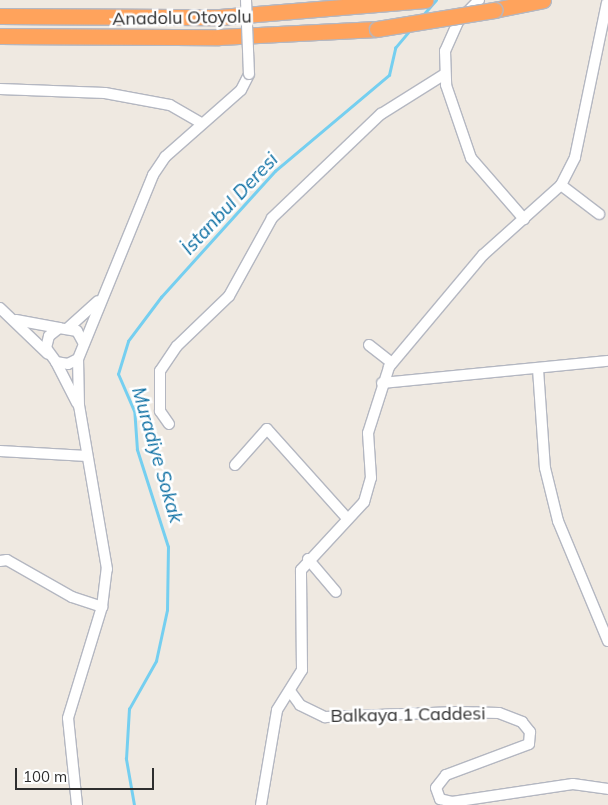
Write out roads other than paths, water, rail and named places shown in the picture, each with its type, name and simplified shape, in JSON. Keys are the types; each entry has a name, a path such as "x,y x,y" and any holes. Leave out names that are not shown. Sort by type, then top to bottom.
{"highway":[{"name":"Anadolu Otoyolu","path":"0,16 220,17 390,5 425,0"},
{"name":"Anadolu Otoyolu","path":"0,36 219,37 377,28 494,10 543,0"}],"street":[{"path":"77,805 68,718 102,608 107,569 79,406 78,359 99,300 123,253 153,175 201,123 241,90 249,74 246,0"},
{"path":"478,0 458,22 445,50 445,74 471,158 482,177 524,219"},
{"path":"261,805 276,710 302,670 301,570 346,517 364,502 371,478 368,433 382,383 392,363 483,255 561,185 575,157 604,48 607,3"},
{"path":"169,424 160,411 160,371 177,346 229,296 272,218 381,114 445,74"},
{"path":"0,89 105,93 170,105 201,123"},
{"path":"561,185 599,214"},
{"path":"48,354 49,336 63,328 99,300"},
{"path":"0,308 16,320 56,362 79,406"},
{"path":"16,320 63,328 83,342"},
{"path":"369,345 392,363"},
{"path":"56,362 68,364 78,359"},
{"path":"382,383 538,370 608,360"},
{"path":"538,370 545,468 558,521 608,641"},
{"path":"234,464 267,429 346,517"},
{"path":"0,451 87,456"},
{"path":"0,561 7,560 72,597 102,608"},
{"path":"308,560 336,592"},
{"name":"Balkaya 1 Caddesi","path":"290,691 300,705 325,717 456,712 499,714 522,722 530,732 529,744 446,775 436,788 440,799 452,802 573,784 608,789"}],"waterway":[{"name":"İstanbul Deresi","path":"422,16 436,0"},
{"name":"İstanbul Deresi","path":"134,805 126,759 129,709 156,661 167,610 168,547 137,450 134,411 118,374 128,341 161,297 275,171 389,75 395,48 410,30"}],"water label":[{"name":"Muradiye Sokak","path":"157,455"}]}
